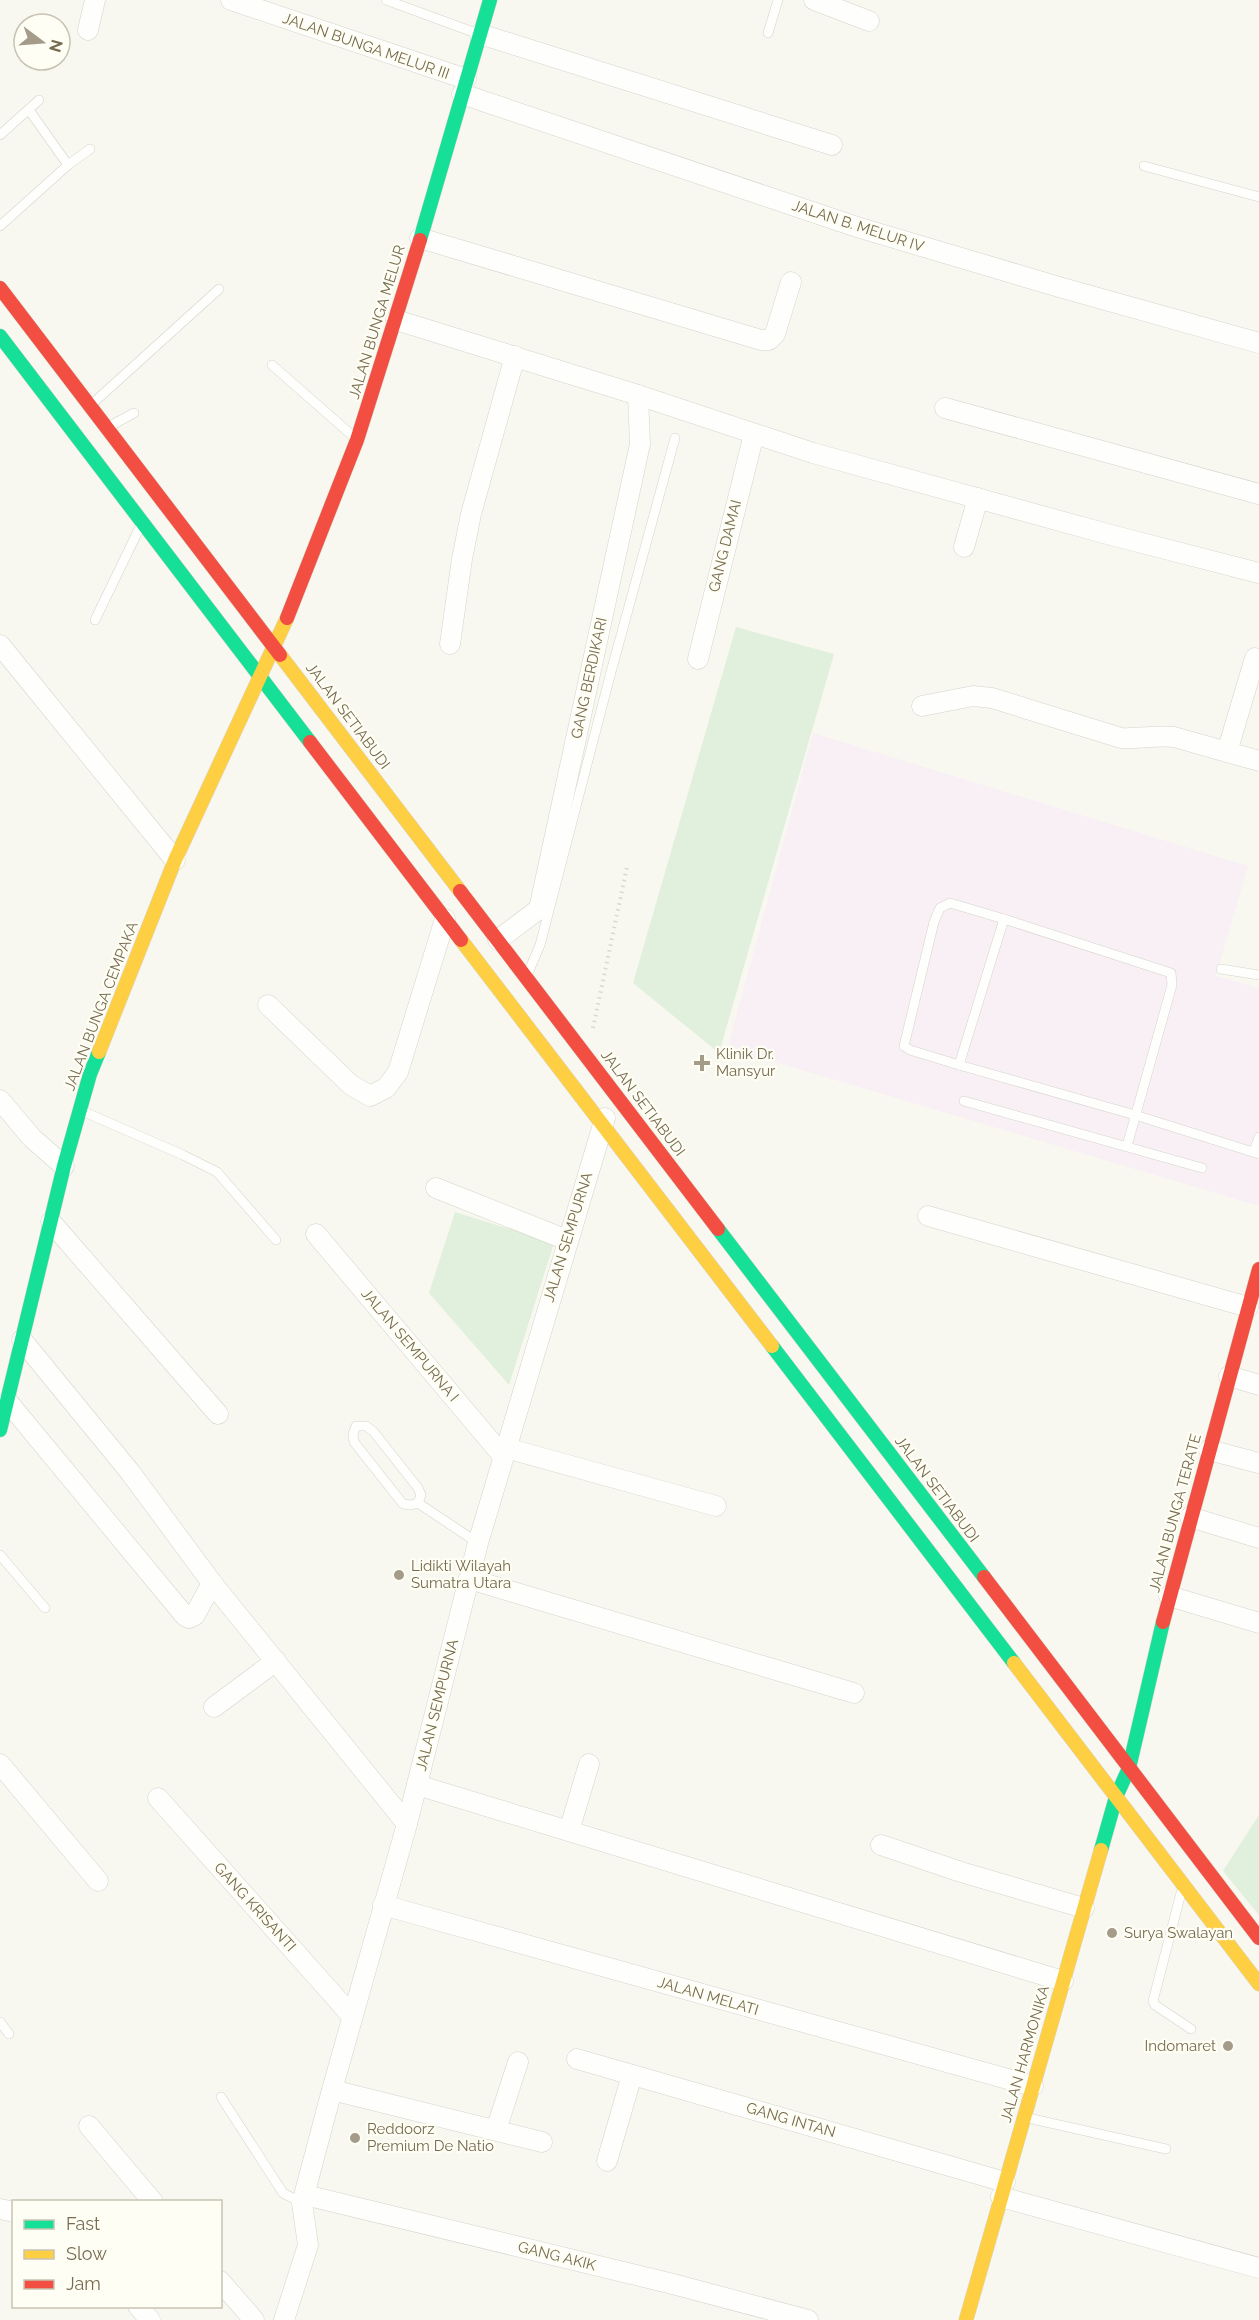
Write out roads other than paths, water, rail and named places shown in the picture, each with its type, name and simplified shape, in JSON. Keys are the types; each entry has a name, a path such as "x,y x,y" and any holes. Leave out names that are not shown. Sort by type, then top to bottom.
{"main road":[{"name":"JALAN BUNGA MELUR","path":"274,647 297,597 357,440 396,320 490,0"},
{"name":"JALAN SETIABUDI","path":"0,288 90,406 95,436 143,522 1259,1984"},
{"name":"JALAN SETIABUDI","path":"0,336 95,436 274,647 1259,1938"},
{"name":"JALAN BUNGA CEMPAKA","path":"0,1430 64,1166 90,1074 175,860 274,647"},
{"name":"JALAN BUNGA TERATE","path":"1116,1797 1129,1768 1169,1596 1259,1269"},
{"name":"JALAN HARMONIKA","path":"966,2320 1116,1797"}],"street":[{"path":"88,30 95,0"},
{"name":"JALAN BUNGA MELUR III","path":"231,0 464,87"},
{"path":"814,0 869,21"},
{"path":"480,34 832,145"},
{"name":"JALAN B. MELUR IV","path":"464,87 857,227 1259,343"},
{"path":"420,238 761,340 769,340 775,334 792,282"},
{"path":"396,320 868,469 1259,573"},
{"path":"450,644 471,514 515,356"},
{"name":"GANG BERDIKARI","path":"498,940 539,909 640,444 639,395"},
{"path":"945,408 1259,494"},
{"name":"GANG DAMAI","path":"698,659 754,434"},
{"path":"964,547 978,498"},
{"path":"0,645 175,860"},
{"path":"1227,752 1255,658"},
{"path":"922,706 973,696 992,698 1121,738 1174,737 1259,761"},
{"path":"268,1005 351,1085 370,1096 386,1088 398,1072 445,919"},
{"name":"JALAN SEMPURNA","path":"284,2320 308,2245 304,2199 352,2016 407,1824 478,1543 602,1124 615,1093"},
{"path":"0,1100 32,1138 64,1166"},
{"path":"436,1188 567,1240"},
{"path":"928,1216 1248,1307"},
{"path":"51,1222 218,1414"},
{"name":"JALAN SEMPURNA I","path":"316,1234 504,1452"},
{"path":"22,1340 130,1472 212,1583 407,1824"},
{"path":"1229,1376 1259,1385"},
{"path":"8,1402 185,1616 189,1618 195,1615 212,1583"},
{"path":"1209,1450 1259,1464"},
{"path":"504,1452 716,1506"},
{"path":"1190,1517 1259,1538"},
{"path":"469,1579 854,1693"},
{"path":"1169,1596 1259,1623"},
{"path":"214,1707 276,1661"},
{"path":"0,1764 98,1881"},
{"path":"569,1832 589,1764"},
{"path":"417,1785 1063,1981"},
{"name":"GANG KRISANTI","path":"158,1798 352,2016"},
{"path":"881,1845 961,1872 1084,1908"},
{"name":"JALAN MELATI","path":"383,1905 1033,2086"},
{"name":"GANG INTAN","path":"577,2059 633,2074 1259,2268"},
{"path":"496,2130 518,2062"},
{"path":"607,2161 633,2074"},
{"path":"332,2090 542,2142"},
{"path":"89,2126 151,2200"},
{"name":"GANG AKIK","path":"304,2199 673,2284 808,2320"},
{"path":"222,2283 254,2320"},
{"path":"139,2308 150,2320"}],"lane":[{"path":"386,0 480,34"},
{"path":"768,33 778,0"},
{"path":"0,135 39,100"},
{"path":"29,110 68,165"},
{"path":"1,220 90,149"},
{"path":"1144,166 1259,197"},
{"path":"90,406 219,289"},
{"path":"272,365 357,440"},
{"path":"95,436 134,413"},
{"path":"527,978 540,945 675,438"},
{"path":"95,620 143,522"},
{"path":"1127,1146 1135,1114 1172,985 1171,973 951,903 940,908 934,922 904,1046 910,1050 959,1065 1135,1114 1257,1153 1259,1137"},
{"path":"959,1065 1004,919"},
{"path":"1221,969 1259,975"},
{"path":"964,1101 1202,1168"},
{"path":"80,1109 217,1172 276,1240"},
{"path":"418,1503 421,1495 418,1488 373,1431 366,1426 356,1426 353,1434 354,1442 403,1504 418,1503 478,1543"},
{"path":"0,1555 45,1608"},
{"path":"1184,1886 1153,2001 1155,2005 1191,2029"},
{"path":"0,2022 9,2034"},
{"path":"220,2097 283,2193 304,2199"},
{"path":"1024,2117 1166,2149"}],"place":[{"name":"Klinik Dr. Mansyur","path":"702,1063"},
{"name":"Lidikti Wilayah Sumatra Utara","path":"399,1575"},
{"name":"Surya Swalayan","path":"1112,1933"},
{"name":"Indomaret","path":"1228,2046"},
{"name":"Reddoorz Premium De Natio","path":"355,2138"}]}
